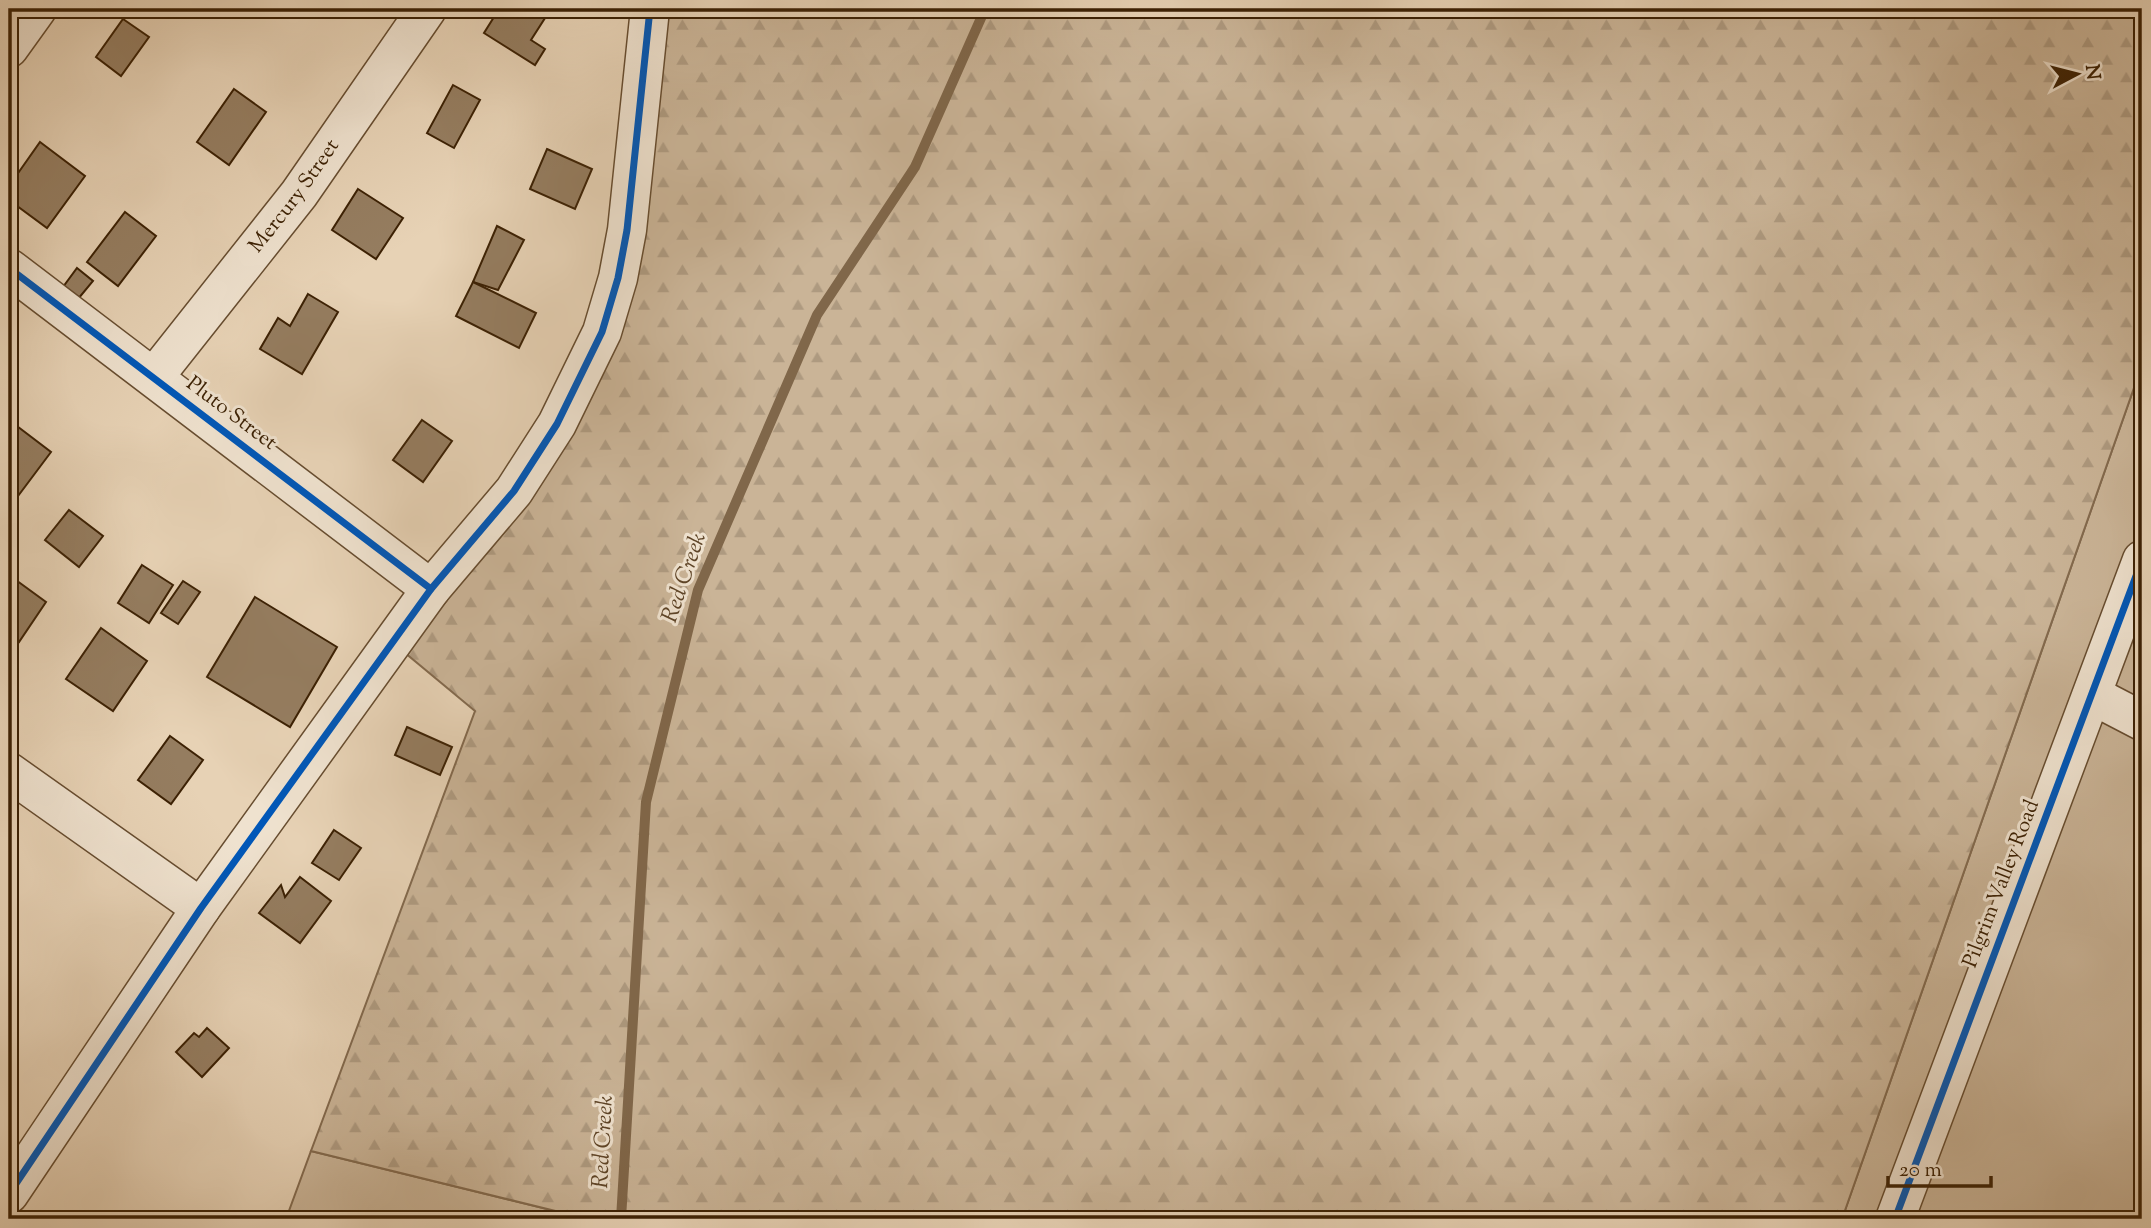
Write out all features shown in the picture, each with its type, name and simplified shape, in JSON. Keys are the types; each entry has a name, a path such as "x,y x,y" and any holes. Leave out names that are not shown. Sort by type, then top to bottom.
{"street":[{"path":"9,48 37,9"},
{"name":"Mercury Street","path":"154,377 299,194 427,9"},
{"path":"9,1194 201,908 431,589 514,491 557,424 602,332 618,278 627,230 650,9"},
{"name":"Pluto Street","path":"9,268 431,589"},
{"name":"Pilgrim Valley Road","path":"1895,1219 2142,561"},
{"path":"2092,695 2142,721"},
{"path":"9,772 201,908"}],"green space":[{"path":"668,9 2142,9 2142,365 1842,1219 588,1219 311,1151 475,711 404,652 586,399"},
{"path":"2142,365 2142,1219 1842,1219"},
{"path":"311,1151 588,1219 286,1219"}],"building":[{"path":"499,9 530,9 545,18 531,40 545,49 535,65 484,33"},
{"path":"123,19 149,37 121,76 96,57"},
{"path":"453,85 480,100 454,148 427,133"},
{"path":"234,89 266,112 229,165 197,142"},
{"path":"40,142 85,176 47,228 9,200 9,186"},
{"path":"547,149 592,169 575,209 530,189"},
{"path":"358,189 403,218 376,259 332,230"},
{"path":"125,212 156,236 118,286 87,262"},
{"path":"497,226 524,240 498,290 473,282"},
{"path":"77,268 93,281 78,299 63,287"},
{"path":"473,282 536,313 519,348 456,316"},
{"path":"308,294 338,312 302,374 260,349 278,318 290,326"},
{"path":"9,420 51,452 9,508"},
{"path":"422,420 452,441 423,482 393,460"},
{"path":"69,510 103,536 79,567 45,540"},
{"path":"142,565 173,585 149,623 118,603"},
{"path":"9,575 46,602 19,642 9,635"},
{"path":"183,581 200,592 178,624 161,613"},
{"path":"255,597 337,647 290,727 207,677"},
{"path":"101,628 147,661 113,711 66,679"},
{"path":"407,727 452,747 440,775 395,755"},
{"path":"170,736 203,760 171,804 138,780"},
{"path":"334,830 361,848 339,880 312,863"},
{"path":"300,877 331,901 300,943 259,913 281,885 285,897"},
{"path":"207,1028 229,1048 202,1077 176,1052 194,1033 199,1037"}],"waterway":[{"name":"Red Creek","path":"621,1219 646,802 698,590 817,315 915,167 985,9"}],"cycle path":[{"path":"9,1194 201,908 431,589 514,491 557,424 602,332 618,278 627,230 650,9"},
{"path":"9,268 431,589"},
{"path":"1895,1219 2142,560"}]}
